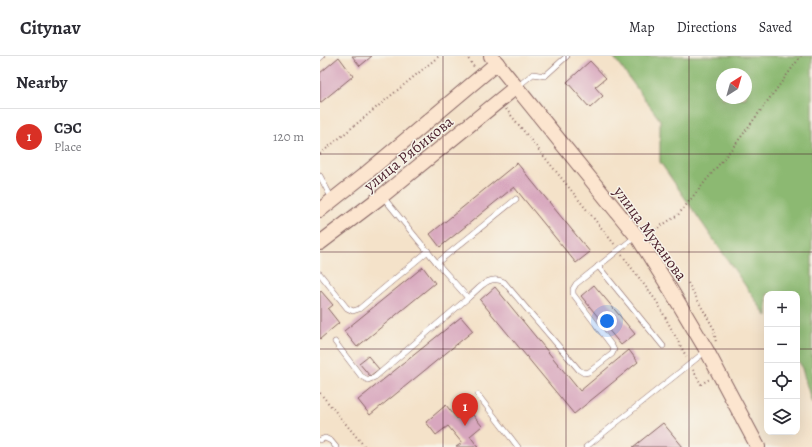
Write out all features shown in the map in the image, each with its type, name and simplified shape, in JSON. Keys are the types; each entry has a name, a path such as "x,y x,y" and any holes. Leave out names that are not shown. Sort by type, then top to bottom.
{"street":[{"name":"улица Муханова","path":"494,60 637,238 672,292 707,351 758,447"},
{"name":"улица Рябикова","path":"320,210 364,175 494,60"},
{"name":"улица Рябикова","path":"320,244 382,196 516,87"}],"lane":[{"path":"516,87 533,74 545,76 568,56"},
{"path":"320,176 333,200"},
{"path":"382,196 468,298"},
{"path":"437,263 516,199"},
{"path":"335,342 361,376 368,380 375,377 468,298 491,280 497,278 504,282 579,370 584,373 589,372 612,354 614,350 573,294 573,289 576,284 598,266 637,238"},
{"path":"320,274 347,308 353,311 359,309 428,251"},
{"path":"598,266 663,346"},
{"path":"586,447 707,351"},
{"path":"478,395 518,447"},
{"path":"320,440 325,438 331,441 336,447"}],"path":[{"path":"320,154 439,56"},
{"path":"637,238 678,215 738,142 801,56"},
{"path":"320,393 365,447"}],"green space":[{"path":"613,56 812,56 812,404 800,364 800,291 764,291 764,313 660,162 660,120"}],"building":[{"path":"352,56 372,56 360,66"},
{"path":"339,57 353,76 320,103 320,73"},
{"path":"590,61 606,78 595,87 603,96 590,108 567,82"},
{"path":"517,163 590,252 576,263 514,187 440,247 430,234"},
{"path":"423,267 435,283 357,347 344,331"},
{"path":"594,285 635,334 621,345 581,296"},
{"path":"495,287 580,391 629,350 638,362 574,414 480,300"},
{"path":"321,291 333,305 328,309 339,323 320,339 320,292"},
{"path":"461,317 473,331 370,415 358,400"},
{"path":"368,356 379,369 370,376 359,363"},
{"path":"446,405 457,419 468,409 482,426 470,436 478,447 456,447 462,443 448,426 436,435 426,422"},
{"path":"663,423 683,447 633,447"}],"place":[{"name":"СЭС","path":"465,426"}]}
